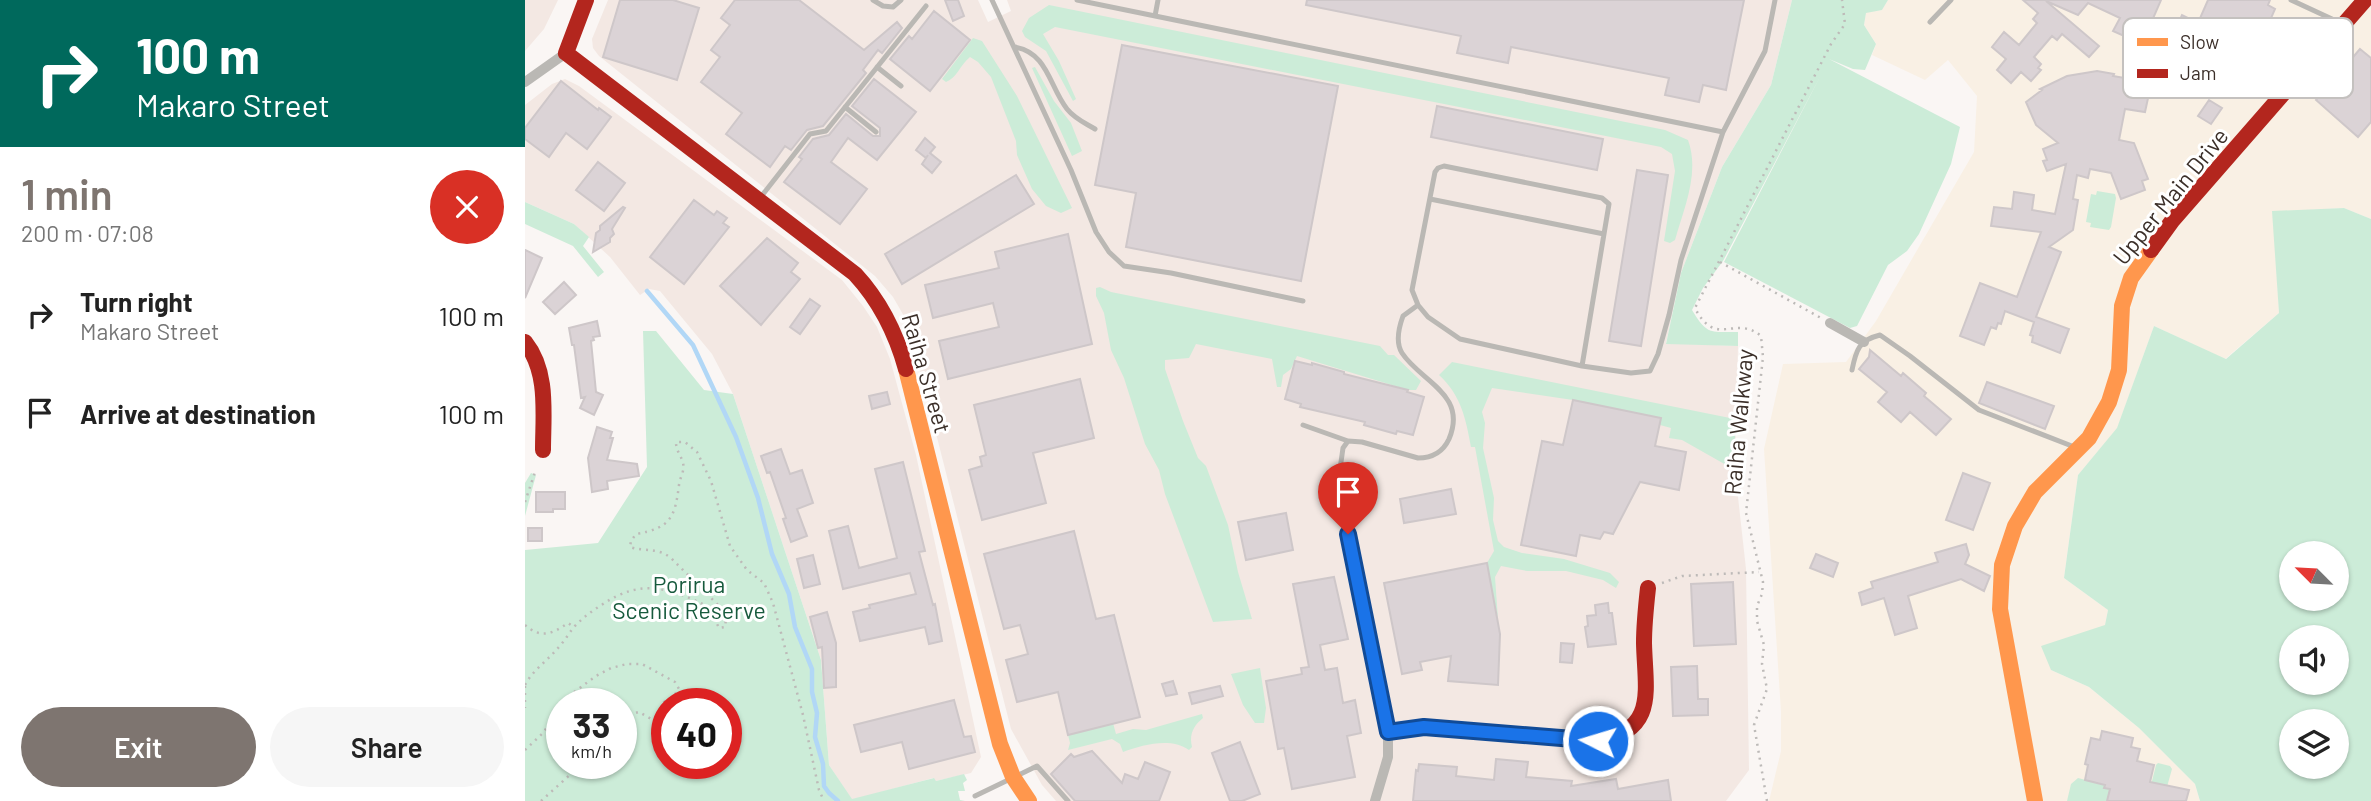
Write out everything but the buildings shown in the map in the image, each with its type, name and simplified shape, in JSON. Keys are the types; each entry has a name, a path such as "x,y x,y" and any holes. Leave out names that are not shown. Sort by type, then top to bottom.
{"street":[{"path":"525,82 566,53 586,0"},
{"name":"Upper Main Drive","path":"2348,18 2365,0"},
{"name":"Raiha Street","path":"566,53 855,274 879,300 887,314 904,363 998,736 1013,778 1029,801"},
{"name":"Upper Main Drive","path":"2035,801 2000,609 2000,586 2007,547 2025,508 2049,477 2080,449 2098,424 2119,370 2122,306 2131,278 2172,221 2279,98"},
{"path":"1830,323 1864,342"},
{"path":"525,341 539,363 543,450"},
{"path":"1338,483 1388,732 1388,757 1375,801"},
{"path":"1388,732 1424,727 1598,741 1611,741 1625,736 1637,724 1645,701 1644,625 1648,587"}],"lane":[{"path":"873,0 893,8 901,0"},
{"path":"992,0 1071,170 1096,232 1109,252 1124,266 1171,273 1303,301"},
{"path":"1077,0 1723,132"},
{"path":"1155,16 1158,0"},
{"path":"1582,366 1609,204 1602,198 1444,166 1435,172 1412,290 1418,306 1428,317 1460,340 1582,366 1631,373 1650,371 1669,315 1681,260 1723,132 1765,51 1775,0"},
{"path":"1930,22 1951,0"},
{"path":"2291,0 2330,18"},
{"path":"758,201 810,134 826,131 926,6"},
{"path":"1014,47 1031,51 1039,58 1067,109 1076,119 1095,129"},
{"path":"877,67 901,86"},
{"path":"845,107 876,132"},
{"path":"1430,199 1604,234"},
{"path":"1303,425 1348,441 1362,442 1418,458 1437,454 1445,446 1453,423 1453,411 1444,393 1407,358 1400,347 1399,331 1403,316 1418,306"},
{"path":"1852,370 1855,353 1867,338 1880,335 1979,410 2080,449"},
{"path":"1338,483 1343,448 1348,441"},
{"path":"975,796 1037,766 1068,801"}],"path":[{"name":"Raiha Walkway","path":"1767,801 1754,725 1767,689 1762,664 1764,645 1757,621 1757,606 1763,582 1746,513 1763,357 1761,336 1753,329 1711,328 1702,322 1695,308 1831,44 1845,24 1842,0"},
{"path":"1720,262 1830,323"},
{"path":"525,708 525,686 532,672 546,662 574,626 589,613 625,591 655,587 709,607 715,624 719,628 725,627 726,618 722,610 671,558 662,551 630,547 636,534 655,531 673,517 684,471 683,460 675,449 675,442 685,442 697,452 711,481 730,546 747,570 764,583 773,603 824,801"},
{"path":"525,502 535,472"},
{"path":"1648,587 1682,576 1759,572"},
{"path":"525,625 545,634 553,633 568,622 574,626"},
{"path":"580,688 611,668 627,664 642,664 675,682 679,689 673,697 664,702 659,718 653,720 637,713"},
{"path":"525,750 546,729"},
{"path":"541,801 565,779"}],"shaded area":[{"path":"525,0 558,0 544,29 525,51"},
{"path":"608,0 978,0 988,22 1011,11 1007,0 1792,0 1771,85 1722,167 1681,273 1666,343 1738,346 1735,470 1746,569 1749,770 1726,801 1056,801 1042,785 1011,729 908,323 893,297 875,276 599,56 593,48 592,39"},
{"path":"1888,0 2371,0 2371,219 2344,208 2273,212 2279,313 2225,359 2154,326 2117,429 2078,475 2064,578 2108,610 2105,626 2051,670 2089,687 2139,728 2195,784 2200,801 1769,801 1781,751 1781,712 1764,449 1783,364 1846,362 1876,321 1974,152 1977,96 1948,60 1925,80 1872,55 1876,44 1864,25 1866,12 1882,10"},
{"path":"565,79 579,86 842,280 877,327 890,359 916,455 981,757 971,773 936,781 933,778 852,800 829,765 821,660 733,394 712,354 660,291 649,289 640,295 610,257 574,224 525,202 525,105 552,84"}],"green space":[{"path":"1792,0 1888,0 1882,10 1866,13 1864,25 1876,44 1865,70 1853,69 1829,59 1960,127 1951,164 1919,234 1907,251 1888,265 1857,326 1850,328 1724,262 1822,73 1723,261 1703,288 1692,310 1710,330 1738,332 1738,346 1666,344 1681,273 1722,167 1771,85"},
{"path":"1049,5 1665,130 1688,140 1691,152 1692,178 1675,240 1670,243 1664,241 1675,171 1672,154 1661,147 1055,27 1043,34 1059,61 1076,99 1073,101 1046,51 1025,37 1022,31 1029,18"},
{"path":"973,38 982,41 1017,96 1072,208 1061,213 1046,206 1032,189 1017,155 1016,141 991,77 978,62 970,57 950,80 946,82 942,79"},
{"path":"1035,67 1054,101 1071,123 1082,151 1072,156 1032,68"},
{"path":"2097,191 2115,194 2109,230 2090,227 2091,223 2086,222 2091,194 2096,195"},
{"path":"525,202 574,224 589,237 583,246 604,272 598,277 573,246 525,224"},
{"path":"2344,208 2371,219 2371,801 2200,801 2195,784 2139,728 2089,687 2051,670 2041,646 2105,625 2108,610 2064,578 2078,475 2117,428 2154,326 2226,359 2279,313 2272,211"},
{"path":"1096,288 1111,292 1380,346 1388,355 1394,355 1421,381 1416,390 1408,390 1297,356 1291,369 1283,375 1281,387 1277,387 1272,359 1196,344 1189,358 1165,360 1165,369 1183,421 1198,458 1206,466 1228,525 1252,619 1213,622 1165,494 1159,470 1145,444 1124,378 1111,350 1104,313 1096,296"},
{"name":"Porirua Scenic Reserve","path":"643,331 656,331 704,390 733,394 821,660 829,765 852,799 934,778 936,781 964,774 967,780 963,783 965,791 958,791 960,800 965,801 525,801 525,550 598,543 647,467"},
{"path":"1452,362 1735,419 1735,470 1682,440 1669,438 1671,428 1660,425 1660,418 1573,400 1492,388 1482,412 1485,423 1483,448 1494,498 1493,520 1498,541 1504,547 1522,553 1564,559 1610,573 1619,582 1616,588 1603,580 1566,571 1527,571 1501,566 1495,577 1498,619 1487,563 1494,551 1475,447 1471,447 1464,417 1453,391 1439,375"},
{"path":"531,473 536,475 525,516 525,483"},
{"path":"1260,668 1266,708 1264,723 1255,723 1243,705 1231,674"},
{"path":"1202,714 1203,718 1193,731 1192,747 1189,750 1165,743 1123,752 1120,744 1112,739 1068,750 1068,735 1113,723 1116,734 1133,729 1146,730"},
{"path":"2158,763 2172,769 2163,801 2147,801 2156,765"},
{"path":"2078,778 2105,785 2104,788 2110,789 2107,801 2067,801 2071,784"}],"waterway":[{"path":"647,291 693,345 736,437 758,498 772,554 789,594 795,627 812,669 812,692 817,713 815,737 823,764 824,786 838,801"}],"traffic: slow":[{"path":"2035,801 2000,609 2002,565 2015,526 2035,492 2089,438 2109,402 2119,370 2122,306 2131,278 2151,250"},
{"path":"906,369 1000,744 1013,777 1029,801"}],"traffic: jam":[{"path":"586,0 566,53 855,274 887,319 906,369"},
{"path":"2349,18 2365,0"},
{"path":"2151,250 2172,221 2279,98"},
{"path":"525,342 533,354 541,380 544,408 543,450"},
{"path":"1388,732 1424,727 1598,741 1617,736 1631,728 1644,706 1644,636 1648,588"}],"route":[{"path":"1348,534 1388,732 1424,727 1598,741"}]}
